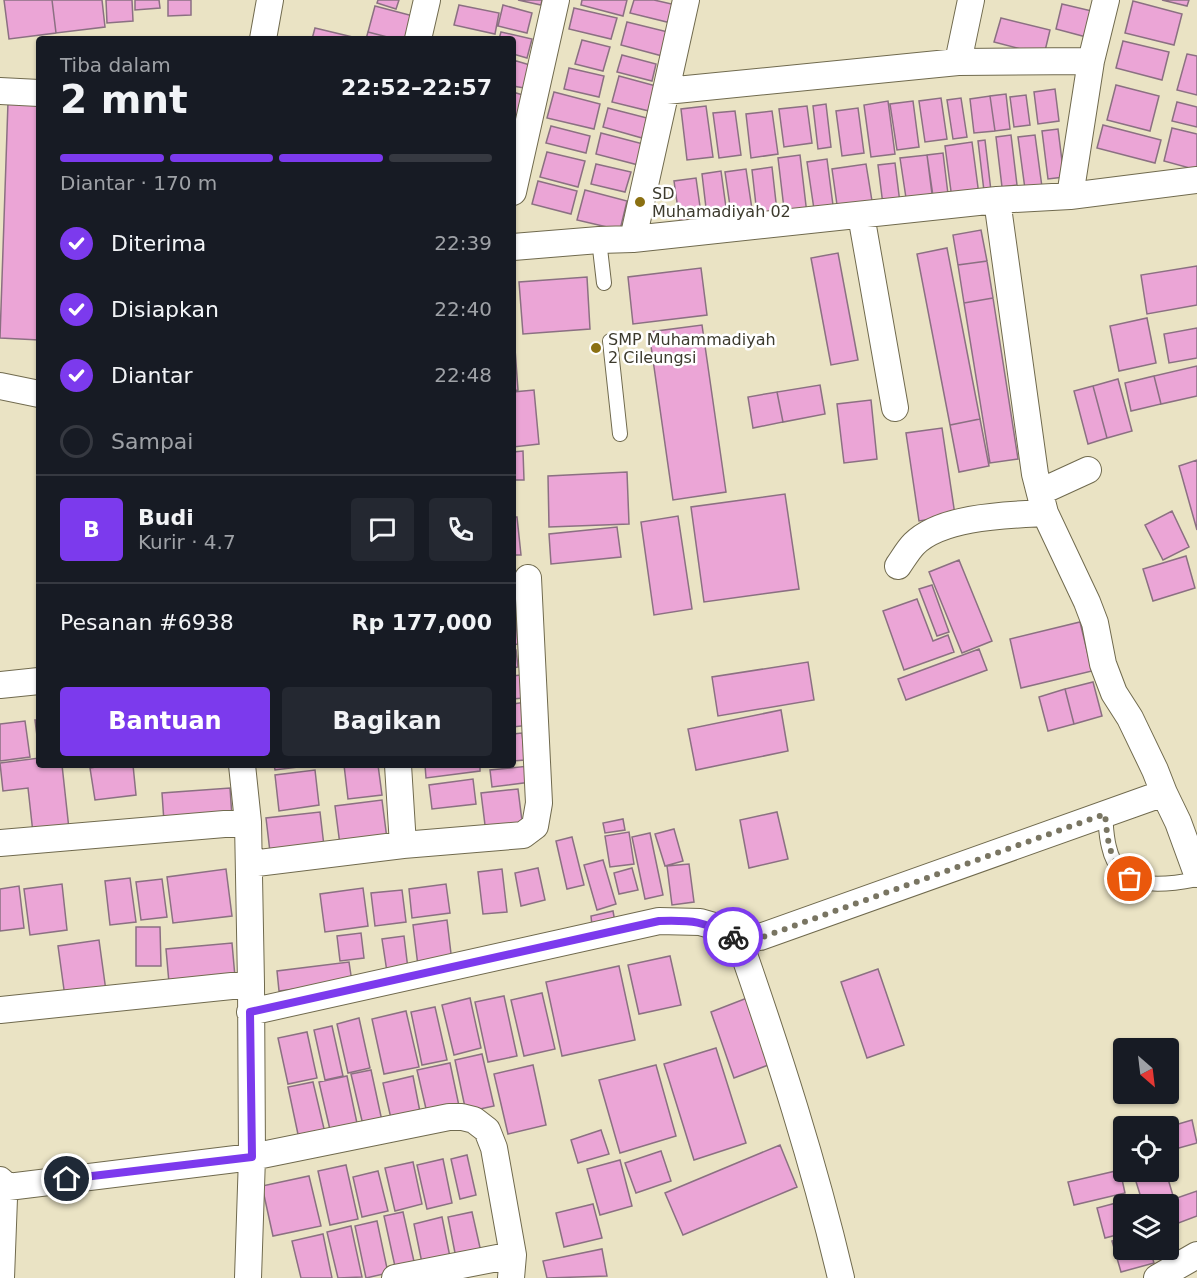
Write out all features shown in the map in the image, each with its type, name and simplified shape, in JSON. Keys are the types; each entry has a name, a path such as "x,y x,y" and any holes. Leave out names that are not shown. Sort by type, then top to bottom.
{"street":[{"path":"264,36 270,0"},
{"path":"419,36 427,0"},
{"path":"516,179 556,0"},
{"path":"633,239 686,0"},
{"path":"958,62 971,0"},
{"path":"1070,196 1091,61 1106,0"},
{"path":"666,91 958,62 1091,61"},
{"path":"0,91 36,93"},
{"path":"516,247 633,239 997,200 1070,196 1197,180"},
{"path":"997,200 1035,474 1042,502 1087,602 1095,624 1103,664 1114,693 1130,718 1155,770 1178,822 1197,874"},
{"path":"861,215 895,408"},
{"path":"0,386 36,393"},
{"path":"898,566 923,536 941,528 1042,502 1088,470"},
{"path":"250,864 403,845 523,835 535,826 539,803 528,578"},
{"path":"0,685 36,681"},
{"path":"242,768 249,822 250,864 252,1157 248,1278"},
{"path":"398,768 403,845"},
{"path":"250,1012 659,921 700,922 714,926 739,940 760,938 1164,793"},
{"path":"0,843 249,822"},
{"path":"739,940 787,1079 824,1206 841,1278"},
{"path":"0,1010 251,984"},
{"path":"1,1278 4,1183 252,1157 449,1117 474,1120 488,1130 494,1148 512,1267 395,1278"},
{"path":"1156,1278 1197,1255"}],"lane":[{"path":"599,240 604,284"},
{"path":"610,341 620,434"},
{"path":"1105,814 1109,848 1118,868 1130,879 1142,883 1162,884 1197,879"}],"building":[{"path":"4,0 52,0 56,33 9,39"},
{"path":"52,0 102,0 105,27 56,33"},
{"path":"106,0 132,0 133,21 107,23"},
{"path":"135,0 159,0 160,8 135,10"},
{"path":"168,0 191,0 191,15 168,16"},
{"path":"378,0 399,0 396,9 377,3"},
{"path":"518,0 542,0 541,5"},
{"path":"582,0 627,0 623,16 581,5"},
{"path":"634,0 654,0 676,5 671,23 630,13"},
{"path":"1162,0 1189,0 1187,6"},
{"path":"1133,1 1182,14 1174,45 1125,33"},
{"path":"1062,4 1096,12 1090,38 1056,29"},
{"path":"459,5 499,13 495,34 454,25"},
{"path":"503,5 532,13 527,33 498,26"},
{"path":"375,6 417,17 412,36 383,36 368,32"},
{"path":"574,8 617,18 611,39 569,29"},
{"path":"1001,18 1050,30 1044,55 994,42"},
{"path":"627,22 672,33 666,57 621,45"},
{"path":"315,28 348,36 313,36"},
{"path":"368,32 383,36 367,36"},
{"path":"501,32 532,39 527,58 516,55 516,36 500,36"},
{"path":"582,40 610,47 603,71 575,64"},
{"path":"1123,41 1169,52 1162,80 1116,68"},
{"path":"1187,54 1197,56 1197,95 1177,90"},
{"path":"622,55 656,64 652,81 617,72"},
{"path":"516,61 530,65 524,88 516,87"},
{"path":"569,68 604,76 599,97 564,89"},
{"path":"619,76 656,86 649,111 612,102"},
{"path":"1116,85 1159,96 1150,131 1107,120"},
{"path":"1055,89 1059,121 1038,124 1034,92"},
{"path":"554,92 600,104 594,129 547,118"},
{"path":"516,93 526,96 516,132"},
{"path":"1006,94 1010,129 995,131 990,96"},
{"path":"1026,95 1030,125 1014,127 1010,97"},
{"path":"990,96 995,131 974,133 970,99"},
{"path":"941,98 947,139 925,142 919,101"},
{"path":"961,98 967,137 953,139 947,100"},
{"path":"888,101 895,154 871,157 864,105"},
{"path":"913,101 919,147 897,150 890,104"},
{"path":"8,102 36,103 36,340 0,338"},
{"path":"1177,102 1197,107 1197,127 1172,121"},
{"path":"826,104 831,147 818,149 813,106"},
{"path":"706,106 713,157 687,160 681,109"},
{"path":"807,106 812,143 784,147 779,109"},
{"path":"608,108 647,118 642,138 603,127"},
{"path":"858,108 864,153 842,156 836,111"},
{"path":"735,111 741,155 719,158 713,113"},
{"path":"772,111 778,154 751,158 746,114"},
{"path":"1103,125 1161,140 1155,163 1097,148"},
{"path":"551,126 590,136 586,153 546,143"},
{"path":"1172,128 1197,134 1197,170 1164,161"},
{"path":"1058,129 1064,177 1048,179 1042,131"},
{"path":"601,133 647,145 642,166 596,154"},
{"path":"1011,135 1017,185 1002,187 996,137"},
{"path":"1035,135 1042,187 1025,189 1018,137"},
{"path":"985,140 991,191 984,191 978,141"},
{"path":"972,142 979,195 952,199 945,146"},
{"path":"547,152 585,161 578,187 540,177"},
{"path":"943,153 948,194 933,196 927,155"},
{"path":"800,155 807,214 785,217 778,158"},
{"path":"927,155 932,194 906,198 900,158"},
{"path":"827,159 834,213 815,216 807,162"},
{"path":"895,163 900,203 883,205 878,165"},
{"path":"596,164 631,172 625,192 591,184"},
{"path":"866,164 873,207 838,212 832,169"},
{"path":"772,167 778,220 758,223 752,170"},
{"path":"746,169 753,216 732,220 725,172"},
{"path":"721,171 728,222 708,225 702,174"},
{"path":"696,178 703,228 681,231 674,181"},
{"path":"538,181 577,191 571,214 532,204"},
{"path":"585,190 627,201 620,230 577,220"},
{"path":"981,230 987,261 958,265 953,235"},
{"path":"947,248 980,419 950,425 917,254"},
{"path":"838,253 858,360 831,365 811,258"},
{"path":"987,261 993,298 964,303 958,265"},
{"path":"1197,266 1197,305 1147,314 1141,275"},
{"path":"701,268 707,315 633,324 628,277"},
{"path":"587,277 590,329 523,334 519,282"},
{"path":"993,298 1018,459 990,463 964,303"},
{"path":"1147,318 1156,363 1119,371 1110,326"},
{"path":"702,325 726,492 673,500 649,332"},
{"path":"1197,328 1197,358 1169,363 1164,334"},
{"path":"516,363 518,390 516,390"},
{"path":"1197,366 1197,396 1161,404 1154,376"},
{"path":"1154,376 1161,404 1131,411 1125,383"},
{"path":"1118,379 1132,431 1107,438 1093,386"},
{"path":"820,385 825,414 783,422 777,392"},
{"path":"1093,386 1107,438 1088,444 1074,391"},
{"path":"534,390 539,444 516,447 516,392"},
{"path":"777,392 783,422 753,428 748,397"},
{"path":"871,400 877,459 844,463 837,404"},
{"path":"980,419 989,466 959,472 950,425"},
{"path":"942,428 955,515 919,521 906,433"},
{"path":"523,451 524,480 516,480 516,452"},
{"path":"1197,460 1197,530 1179,466"},
{"path":"627,472 629,524 549,527 548,476"},
{"path":"785,494 799,589 704,602 691,507"},
{"path":"1172,511 1189,547 1163,560 1145,525"},
{"path":"678,516 692,609 654,615 641,522"},
{"path":"516,517 517,517 521,555 516,555"},
{"path":"617,527 621,557 551,564 549,534"},
{"path":"1186,556 1195,588 1153,601 1143,569"},
{"path":"959,560 992,641 962,653 929,572"},
{"path":"932,585 949,632 937,636 919,589"},
{"path":"917,599 933,641 948,635 954,652 904,670 883,611"},
{"path":"516,621 518,644 516,644"},
{"path":"1080,622 1092,671 1021,688 1010,639"},
{"path":"979,649 987,670 906,700 898,679"},
{"path":"808,662 814,700 718,716 712,677"},
{"path":"520,675 523,698 516,699 516,676"},
{"path":"1093,682 1102,716 1074,724 1065,689"},
{"path":"1065,689 1074,724 1048,731 1039,697"},
{"path":"526,702 529,725 516,727 516,704"},
{"path":"781,710 788,751 696,770 688,729"},
{"path":"25,721 30,757 0,761 0,724"},
{"path":"522,733 525,760 516,761 516,734"},
{"path":"36,758 36,768 62,768 69,829 33,833 28,788 3,791 0,763"},
{"path":"529,766 531,782 492,787 490,770"},
{"path":"90,768 133,768 136,795 95,800"},
{"path":"344,768 378,768 382,795 348,799"},
{"path":"425,768 480,768 480,771 426,778"},
{"path":"315,770 319,805 279,811 275,775"},
{"path":"473,779 476,804 432,809 429,785"},
{"path":"230,788 232,817 164,822 162,793"},
{"path":"518,789 523,829 486,833 481,793"},
{"path":"382,800 387,839 340,845 335,806"},
{"path":"320,812 324,846 270,852 266,818"},
{"path":"777,812 788,859 749,868 740,820"},
{"path":"623,819 625,830 605,833 603,823"},
{"path":"674,829 683,861 665,866 655,834"},
{"path":"629,832 634,864 610,867 605,836"},
{"path":"650,833 663,895 645,899 632,837"},
{"path":"572,837 584,885 567,889 556,841"},
{"path":"603,860 616,904 597,910 584,865"},
{"path":"689,864 694,902 672,905 667,866"},
{"path":"538,868 545,900 521,906 515,873"},
{"path":"632,868 638,890 619,894 614,873"},
{"path":"226,869 232,916 173,923 167,877"},
{"path":"502,869 507,912 483,914 478,872"},
{"path":"130,878 136,922 110,925 105,881"},
{"path":"162,879 167,917 141,920 136,882"},
{"path":"62,884 67,930 30,935 24,889"},
{"path":"446,884 450,913 412,918 409,889"},
{"path":"19,886 24,928 0,931 0,889"},
{"path":"363,888 368,926 325,932 320,894"},
{"path":"402,890 406,922 375,926 371,893"},
{"path":"613,911 615,922 592,926 591,916"},
{"path":"447,920 452,962 418,966 413,925"},
{"path":"136,927 160,927 161,966 136,966"},
{"path":"361,933 364,958 340,961 337,936"},
{"path":"404,936 408,969 387,972 382,939"},
{"path":"99,940 106,991 65,997 58,946"},
{"path":"232,943 235,977 169,983 166,949"},
{"path":"670,956 681,1005 639,1014 628,965"},
{"path":"349,962 352,982 279,991 277,971"},
{"path":"619,966 635,1040 562,1056 546,982"},
{"path":"878,969 904,1045 867,1058 841,982"},
{"path":"542,993 555,1049 524,1056 511,1000"},
{"path":"504,996 517,1056 488,1062 475,1002"},
{"path":"470,998 481,1048 454,1055 442,1005"},
{"path":"747,998 771,1064 734,1078 711,1012"},
{"path":"435,1007 447,1060 422,1065 411,1012"},
{"path":"406,1011 419,1067 384,1074 372,1019"},
{"path":"359,1018 370,1068 348,1073 337,1024"},
{"path":"332,1026 343,1076 325,1080 314,1030"},
{"path":"307,1032 317,1078 288,1084 278,1038"},
{"path":"716,1048 746,1143 694,1160 664,1064"},
{"path":"482,1054 494,1106 466,1112 455,1060"},
{"path":"450,1063 459,1106 427,1113 417,1070"},
{"path":"533,1065 546,1125 508,1134 494,1074"},
{"path":"656,1065 676,1136 620,1153 599,1080"},
{"path":"371,1070 382,1121 363,1125 351,1074"},
{"path":"347,1076 358,1128 331,1134 319,1082"},
{"path":"413,1076 421,1117 392,1123 383,1083"},
{"path":"313,1082 325,1133 299,1139 288,1087"},
{"path":"1192,1120 1197,1143 1179,1148 1179,1124"},
{"path":"601,1130 609,1154 578,1163 571,1140"},
{"path":"780,1145 797,1187 683,1235 665,1193"},
{"path":"661,1151 671,1181 636,1193 625,1163"},
{"path":"467,1155 476,1195 460,1199 451,1159"},
{"path":"443,1159 452,1203 427,1209 417,1165"},
{"path":"620,1160 632,1206 600,1215 587,1169"},
{"path":"413,1162 422,1204 395,1211 385,1168"},
{"path":"346,1165 358,1219 330,1225 318,1171"},
{"path":"378,1171 388,1211 362,1217 353,1177"},
{"path":"1113,1172 1113,1182 1123,1182 1125,1193 1074,1205 1068,1182"},
{"path":"309,1176 321,1226 273,1236 262,1186"},
{"path":"1136,1182 1169,1182 1173,1194 1140,1194"},
{"path":"1197,1191 1197,1216 1179,1223 1179,1197"},
{"path":"593,1204 602,1238 564,1247 556,1213"},
{"path":"1113,1204 1113,1236 1105,1238 1097,1208"},
{"path":"403,1212 415,1266 396,1271 384,1216"},
{"path":"472,1212 481,1252 456,1258 448,1217"},
{"path":"442,1217 450,1257 422,1263 414,1224"},
{"path":"377,1221 388,1273 366,1278 355,1226"},
{"path":"351,1226 362,1277 338,1278 327,1232"},
{"path":"323,1234 332,1278 301,1278 292,1241"},
{"path":"602,1249 607,1276 547,1278 543,1261"},
{"path":"1118,1260 1153,1260 1154,1263 1121,1272"}],"way so far":[{"path":"733,937 739,940 760,938 1105,814 1109,848 1118,868 1130,879"}],"place":[{"name":"SD Muhamadiyah 02","path":"640,202"},
{"name":"SMP Muhammadiyah 2 Cileungsi","path":"596,348"}],"route":[{"path":"67,1179 252,1157 250,1012 659,921 700,922 714,926 733,937"}]}
